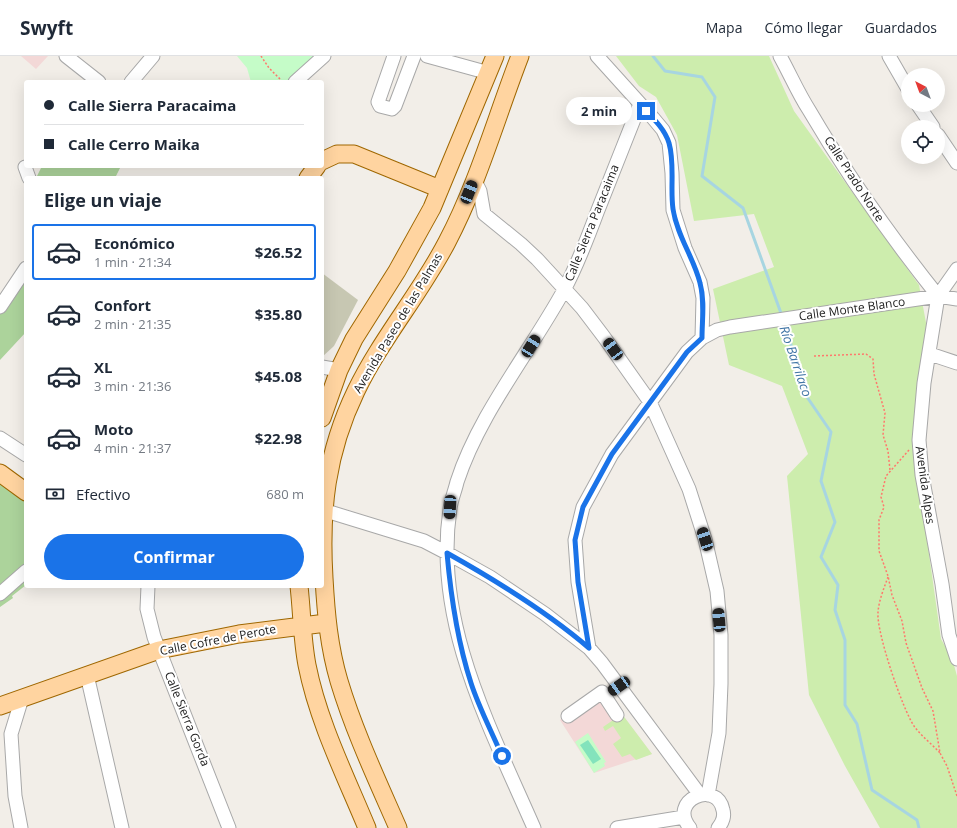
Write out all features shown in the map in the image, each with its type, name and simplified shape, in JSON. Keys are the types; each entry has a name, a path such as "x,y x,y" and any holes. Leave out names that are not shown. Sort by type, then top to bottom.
{"main road":[{"name":"Avenida Paseo de las Palmas","path":"324,412 339,370 354,339 398,271 432,208 450,169 495,56"},
{"name":"Avenida Paseo de las Palmas","path":"324,502 328,472 336,440 356,390 386,339 426,279 458,219 520,56"},
{"path":"324,160 337,154 354,154 440,189"},
{"path":"450,169 457,167 464,169 474,179"},
{"path":"432,208 444,217 458,219"},
{"path":"339,370 345,373 356,390"},
{"path":"1,474 24,491"},
{"name":"Avenida Paseo de las Palmas","path":"324,582 326,622 340,683 354,723 398,828"},
{"path":"299,588 307,664 315,694 329,736 367,828"},
{"name":"Calle Cofre de Perote","path":"0,706 159,650 238,634 326,622"}],"street":[{"path":"66,56 96,80"},
{"path":"133,80 153,56"},
{"path":"297,80 324,56"},
{"path":"394,56 378,104 380,106 392,109 414,56"},
{"path":"427,56 489,73"},
{"path":"597,56 663,130 669,143 672,173 673,210 685,248 700,282 703,298 702,338"},
{"name":"Calle Prado Norte","path":"780,56 808,109 858,188 898,246 938,296"},
{"path":"889,56 901,77"},
{"name":"Calle Sierra Paracaima","path":"534,828 471,684 457,634 450,592 447,553 450,507 463,463 482,425 565,288 580,259 640,104"},
{"path":"945,145 957,163"},
{"path":"474,179 480,191 484,214 522,244 565,288 596,325 650,402 689,488 705,539 717,591 721,635 719,733 704,795"},
{"name":"Avenida Alpes","path":"957,269 938,296 930,354 924,383 919,440 922,475 942,584 949,635 957,658"},
{"path":"0,307 24,271"},
{"name":"Calle Monte Blanco","path":"589,648 578,582 575,540 583,507 612,454 687,352 702,338 717,330 730,327 938,296 957,299"},
{"path":"930,354 957,363"},
{"path":"324,367 339,370"},
{"path":"0,438 24,454"},
{"path":"324,510 424,541 490,577 545,614 589,648 704,795 718,800 721,804 724,815 721,827"},
{"path":"0,594 24,573"},
{"name":"Calle Sierra Gorda","path":"148,588 147,609 150,624 229,828"},
{"path":"87,675 122,828"},
{"path":"604,696 619,686"},
{"path":"568,716 602,692 617,716"},
{"path":"21,828 15,796 11,734 22,698"},
{"path":"617,828 687,822 684,811 690,800 704,795"}],"path":[{"path":"261,56 282,80"},
{"path":"814,356 866,354 873,359 874,374 885,413 883,435 888,451 890,471"},
{"path":"919,440 900,458 886,476 881,496 884,507 878,520 878,529 880,551 892,595 902,621 906,642 922,688 933,711 940,753"},
{"path":"888,577 882,592 878,613 882,644 897,686 914,726 940,753 947,766 957,796"}],"shaded area":[{"path":"21,56 48,56 36,69"},
{"path":"324,274 358,300 334,346 324,355"},
{"path":"603,689 652,754 594,773 560,720"}],"green space":[{"path":"237,56 316,56 289,80 250,80 247,68"},
{"path":"616,56 769,56 794,111 919,285 927,328 918,476 941,639 952,658 957,676 957,828 880,828 845,766 809,695 787,476 808,454 782,386 729,365 713,289 774,267 754,214 694,221 677,135 656,97 639,86"},
{"path":"41,168 120,168 116,176 37,176"},
{"path":"24,275 24,334 0,360 0,311"},
{"path":"0,481 24,495 24,587 12,596 13,598 0,607"},
{"path":"622,714 652,754 636,760 630,754 622,757 613,744 621,738 613,726 605,731 603,727"},
{"path":"588,733 606,762 604,763 605,766 594,773 575,742"},
{"path":"588,740 601,759 593,764 580,745"}],"waterway":[{"name":"Río Barrilaco","path":"653,56 665,71 702,77 715,97 702,176 743,208 782,316"},
{"name":"Río Barrilaco","path":"784,322 807,397 831,432 821,481 835,522 821,557 838,585 835,610 845,640 845,705 857,724 872,790 917,820 919,828"}],"route":[{"path":"502,756 471,684 457,634 450,592 447,553 490,577 573,634 589,648 578,582 575,540 583,507 612,454 687,352 702,338 703,298 700,282 685,248 673,210 672,173 669,143 663,130 646,111"}]}
